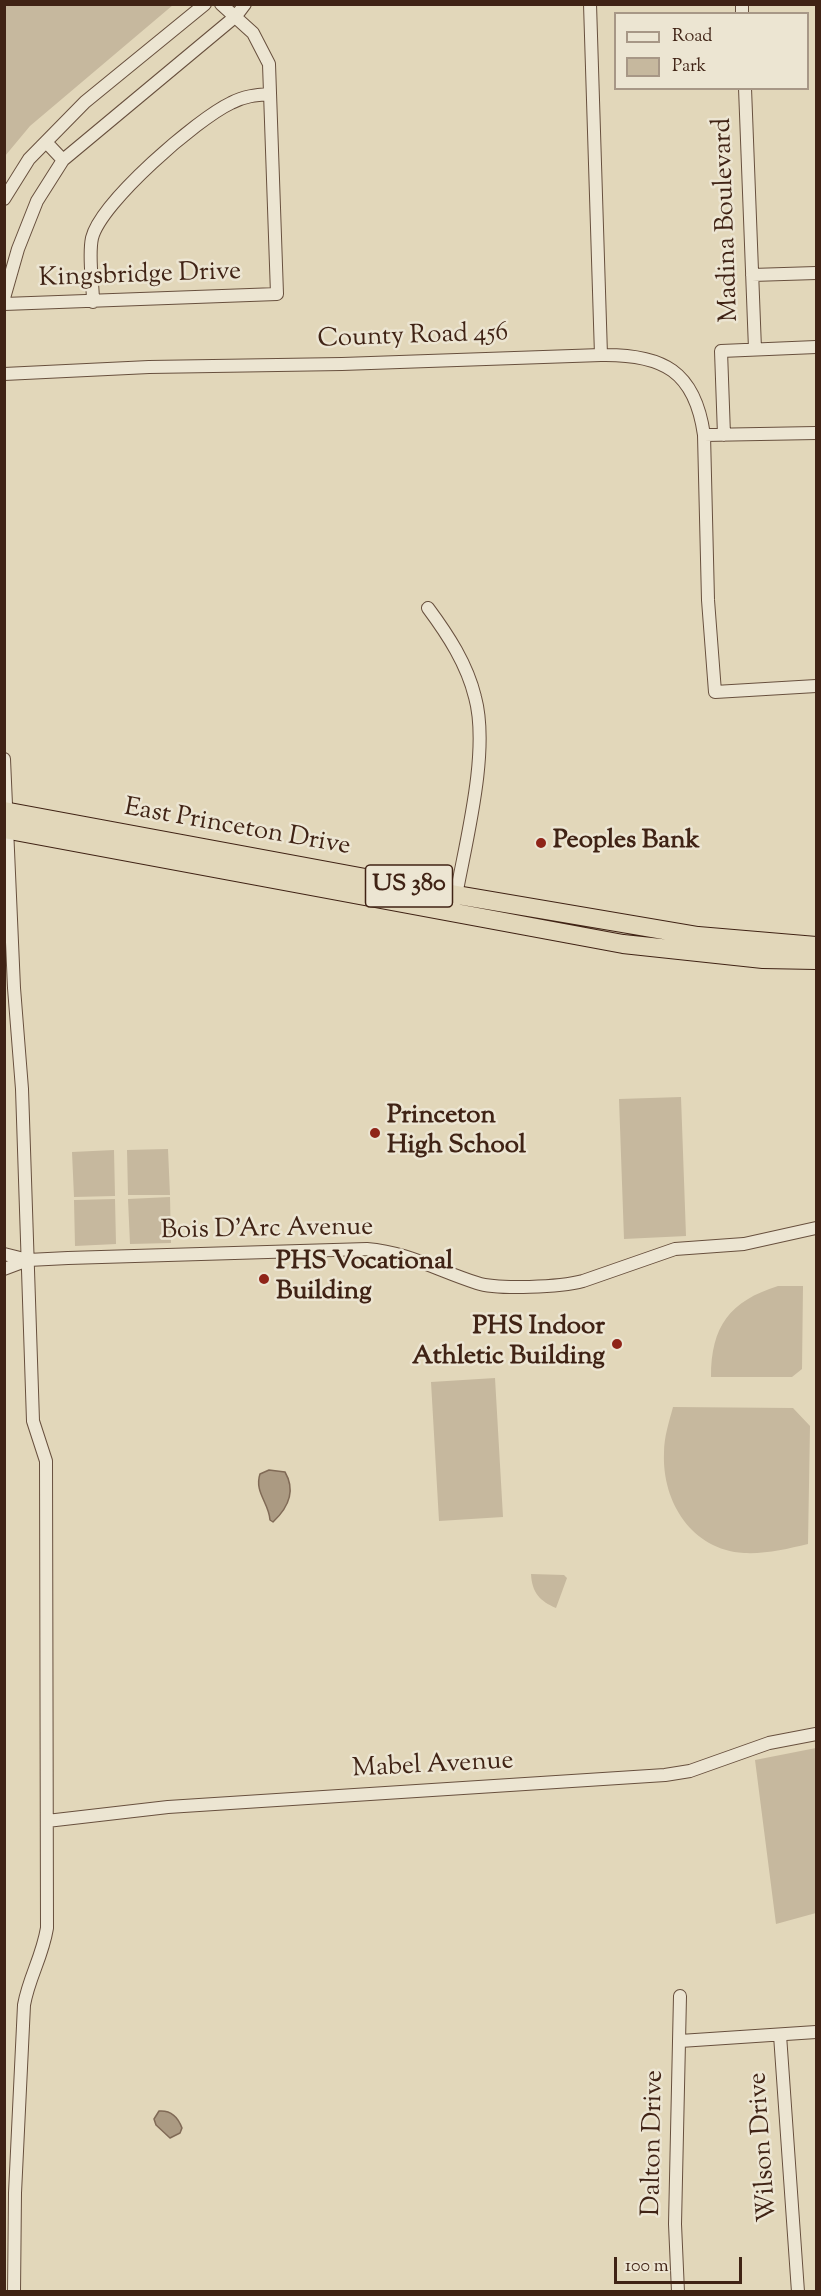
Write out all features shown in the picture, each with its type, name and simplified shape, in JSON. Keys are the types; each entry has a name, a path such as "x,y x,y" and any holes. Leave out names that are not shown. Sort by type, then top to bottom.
{"highway":[{"name":"East Princeton Drive","path":"6,821 724,939 816,946"},
{"name":"East Princeton Drive","path":"6,821 453,913 623,944 763,959 816,960"},
{"path":"623,944 625,923"}],"street":[{"path":"4,199 29,159 85,102 205,4"},
{"path":"93,302 92,238 105,211 135,178 216,112 248,96 270,94 269,64 253,33 221,4"},
{"path":"4,298 18,249 37,201 63,159 236,16 245,4"},
{"path":"590,4 601,355"},
{"name":"Madina Boulevard","path":"745,90 755,349"},
{"name":"Kingsbridge Drive","path":"4,304 277,294 270,94"},
{"path":"46,142 63,159"},
{"path":"752,275 816,273"},
{"path":"724,435 721,351 816,347"},
{"name":"County Road 456","path":"4,374 149,367 342,364 601,355 646,357 674,371 696,397 704,435 708,600 715,692 816,686"},
{"path":"704,435 816,433"},
{"path":"428,608 462,660 475,696 479,721 479,764 453,913"},
{"path":"4,759 22,1089 33,1421 46,1461 47,1928 43,1953 27,1986 24,2005 15,2193 14,2292"},
{"name":"Bois D'Arc Avenue","path":"28,1260 375,1250 402,1254 476,1283 509,1287 577,1283 675,1249 744,1244 816,1228"},
{"path":"4,1254 28,1260"},
{"path":"4,1269 28,1260"},
{"name":"Mabel Avenue","path":"47,1821 180,1806 665,1775 690,1771 769,1743 816,1734"},
{"name":"Dalton Drive","path":"678,2292 675,2224 680,1996"},
{"path":"680,2041 816,2032"},
{"name":"Wilson Drive","path":"780,2035 798,2292"}],"green space":[{"path":"5,4 173,5 30,126 5,156"},
{"path":"681,1097 686,1236 624,1239 619,1099"},
{"path":"168,1149 170,1195 128,1195 127,1150"},
{"path":"114,1150 115,1196 74,1197 72,1152"},
{"path":"170,1197 171,1243 130,1244 128,1199"},
{"path":"115,1199 116,1244 75,1246 74,1200"},
{"path":"778,1286 803,1286 802,1369 792,1377 711,1377 715,1343 726,1318 747,1299"},
{"path":"495,1378 503,1517 439,1521 431,1382"},
{"path":"673,1407 793,1408 810,1426 808,1544 768,1552 744,1553 726,1550 709,1543 695,1533 684,1520 668,1489 664,1453"},
{"path":"531,1574 564,1575 567,1578 556,1608 538,1596"},
{"path":"816,1748 816,1913 776,1924 755,1760"}],"shaded area":[{"path":"269,1470 285,1472 290,1486 289,1499 283,1511 273,1522 270,1520 259,1486 260,1474"},
{"path":"159,2111 170,2113 176,2118 182,2128 180,2133 170,2138 156,2125 154,2119"}],"place":[{"name":"Peoples Bank","path":"541,843"},
{"name":"Princeton High School","path":"375,1133"},
{"name":"PHS Vocational Building","path":"264,1279"},
{"name":"PHS Indoor Athletic Building","path":"617,1344"}]}
